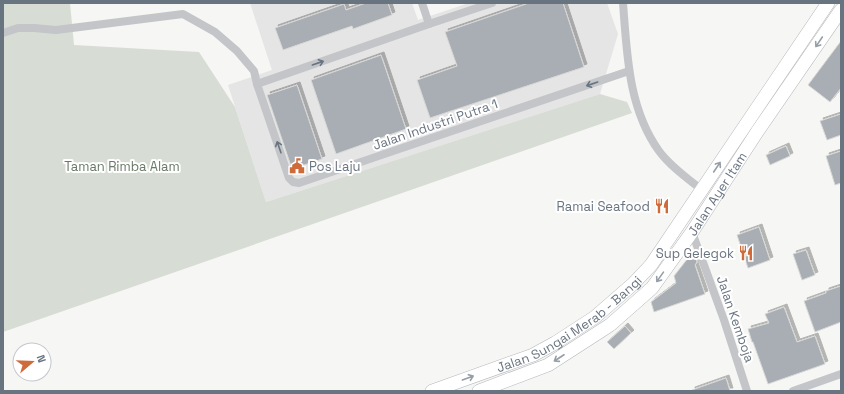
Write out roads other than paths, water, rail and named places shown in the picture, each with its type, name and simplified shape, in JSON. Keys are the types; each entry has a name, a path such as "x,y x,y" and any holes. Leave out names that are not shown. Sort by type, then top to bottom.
{"main road":[{"name":"Jalan Ayer Itam","path":"680,223 828,3"},
{"name":"Jalan Ayer Itam","path":"479,391 548,365 610,325 652,288 692,232 757,132 841,10"},
{"name":"Jalan Sungai Merab - Bangi","path":"432,391 532,355 555,343 595,317 633,284 651,265 680,223"}],"street":[{"path":"422,3 429,24"},
{"path":"258,84 492,3"},
{"path":"623,3 629,71 639,113 647,132 659,151 671,164 702,190"},
{"name":"Jalan Industri Putra 1","path":"3,33 18,28 56,30 183,14 215,32 238,51 254,70 289,178 293,182 299,183 629,71"},
{"name":"Jalan Kemboja","path":"692,232 724,320 747,391"},
{"path":"793,391 841,374"}],"place":[{"name":"Pos Laju","path":"297,166"},
{"name":"Ramai Seafood","path":"662,206"},
{"name":"Sup Gelegok","path":"746,253"}],"park label":[{"name":"Taman Rimba Alam","path":"122,166"}]}
